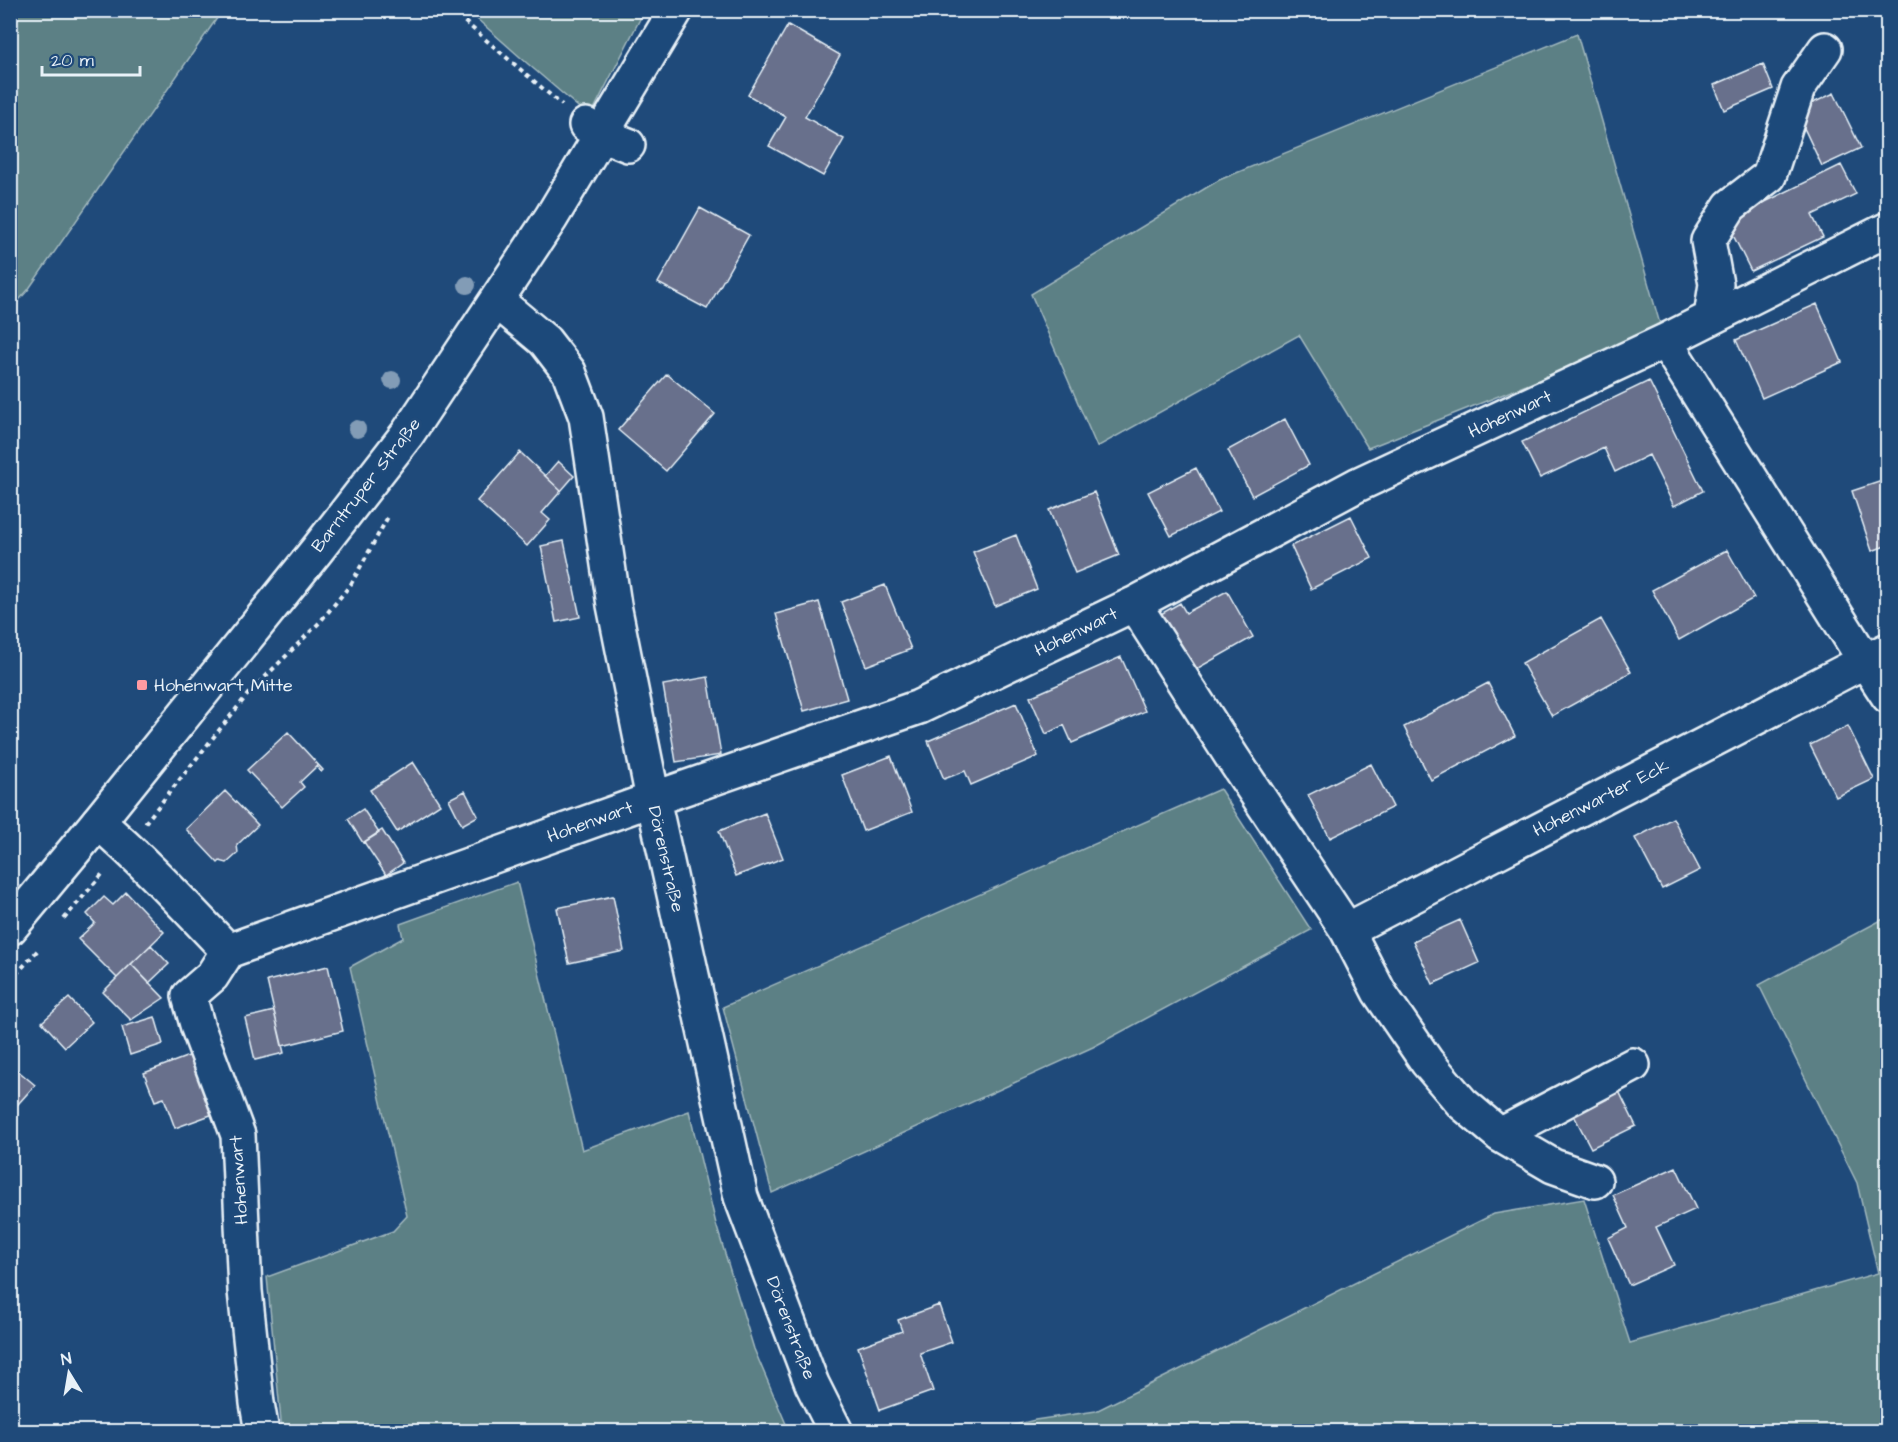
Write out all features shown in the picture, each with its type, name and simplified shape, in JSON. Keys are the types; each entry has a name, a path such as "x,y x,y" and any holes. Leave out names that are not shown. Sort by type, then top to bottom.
{"street":[{"name":"Barntruper Straße","path":"10,928 317,550 408,433 606,135 676,10"},
{"path":"1711,317 1716,284 1708,241 1730,206 1769,176 1798,88 1825,49"},
{"name":"Hohenwart","path":"262,1431 245,1291 238,1135 198,1028 189,996 212,976 228,951 653,799 919,707 1134,604 1357,485 1665,341 1887,229"},
{"name":"Dörenstraße","path":"497,301 545,341 569,372 586,417 614,605 653,799 741,1197 812,1384 836,1431"},
{"path":"1665,341 1876,655 1887,696"},
{"path":"1134,604 1347,930 1379,992 1427,1062 1462,1103 1500,1135 1553,1166 1595,1181"},
{"name":"Hohenwarter Eck","path":"1347,930 1876,655"},
{"path":"98,822 126,846 228,951"},
{"path":"1500,1135 1633,1065"}],"path":[{"path":"452,10 606,135"}],"green space":[{"path":"10,11 222,11 28,290 11,309"},
{"path":"468,11 644,11 590,117"},
{"path":"1577,34 1662,331 1368,448 1299,335 1097,447 1031,294 1219,180"},
{"path":"1220,789 1311,930 1093,1047 772,1193 723,1007"},
{"path":"517,882 582,1150 689,1111 716,1224 754,1349 789,1431 282,1431 267,1277 393,1231 407,1216 350,967 403,938 400,924"},
{"path":"1887,917 1887,1431 991,1431 1035,1420 1096,1411 1494,1214 1584,1199 1630,1343 1878,1273 1857,1183 1759,985"}],"building":[{"path":"788,25 840,55 805,117 844,139 823,176 769,146 786,117 748,95"},
{"path":"1763,64 1773,89 1724,110 1714,85"},
{"path":"1834,93 1861,148 1822,166 1796,111"},
{"path":"1841,165 1856,194 1812,215 1823,237 1751,271 1726,221"},
{"path":"700,208 749,235 707,309 658,283"},
{"path":"1817,304 1842,362 1762,398 1736,340"},
{"path":"667,374 715,414 666,471 618,430"},
{"path":"1649,381 1703,491 1674,506 1649,455 1615,472 1604,448 1540,478 1522,442"},
{"path":"1285,419 1309,465 1252,496 1228,450"},
{"path":"520,452 561,491 542,513 550,520 527,546 477,501"},
{"path":"558,461 574,476 561,491 545,476"},
{"path":"1196,468 1219,512 1171,536 1148,492"},
{"path":"1888,479 1888,545 1872,551 1852,491"},
{"path":"1094,492 1119,555 1075,573 1049,510"},
{"path":"1351,516 1372,558 1311,589 1291,546"},
{"path":"1016,535 1037,589 995,606 973,552"},
{"path":"564,541 580,617 556,622 541,546"},
{"path":"1727,550 1754,598 1679,640 1652,590"},
{"path":"885,585 911,649 866,666 841,602"},
{"path":"1227,591 1253,637 1184,676 1152,619 1180,603 1186,613"},
{"path":"819,602 847,699 804,711 776,614"},
{"path":"1601,619 1631,672 1552,716 1522,663"},
{"path":"1121,657 1145,711 1072,743 1064,725 1046,734 1030,697"},
{"path":"708,677 721,755 676,762 663,685"},
{"path":"1488,683 1515,736 1431,780 1404,727"},
{"path":"1016,703 1038,756 971,785 965,771 944,779 928,741"},
{"path":"1848,726 1874,779 1836,797 1810,745"},
{"path":"288,732 323,770 321,772 317,766 300,782 304,787 282,807 247,770"},
{"path":"891,756 912,812 863,831 842,775"},
{"path":"413,762 440,804 397,832 370,790"},
{"path":"1371,764 1393,807 1330,838 1308,795"},
{"path":"225,791 258,825 237,845 238,853 227,863 220,861 218,863 186,829"},
{"path":"465,791 478,816 462,825 449,799"},
{"path":"363,809 379,833 363,843 348,819"},
{"path":"765,813 783,858 736,876 719,831"},
{"path":"1673,818 1700,870 1662,889 1635,838"},
{"path":"382,830 403,863 386,875 364,842"},
{"path":"126,892 164,932 117,978 78,939 95,923 87,914 104,897 113,905"},
{"path":"613,896 624,951 569,963 557,908"},
{"path":"1460,920 1479,963 1433,984 1413,941"},
{"path":"151,945 169,964 149,983 131,964"},
{"path":"131,964 164,998 131,1020 103,992"},
{"path":"328,966 343,1031 282,1046 267,981"},
{"path":"69,998 92,1022 65,1047 42,1022"},
{"path":"274,1011 284,1053 255,1060 245,1018"},
{"path":"155,1017 163,1044 130,1055 122,1027"},
{"path":"194,1054 216,1113 175,1128 164,1098 155,1101 144,1073"},
{"path":"10,1064 35,1085 10,1113"},
{"path":"1614,1081 1636,1126 1591,1148 1568,1104"},
{"path":"1676,1167 1696,1209 1656,1227 1674,1265 1629,1285 1608,1238 1628,1228 1613,1195"},
{"path":"939,1305 952,1342 920,1353 933,1391 880,1410 858,1347 902,1331 898,1320"}],"place":[{"name":"Hohenwart Mitte","path":"142,685"}]}
